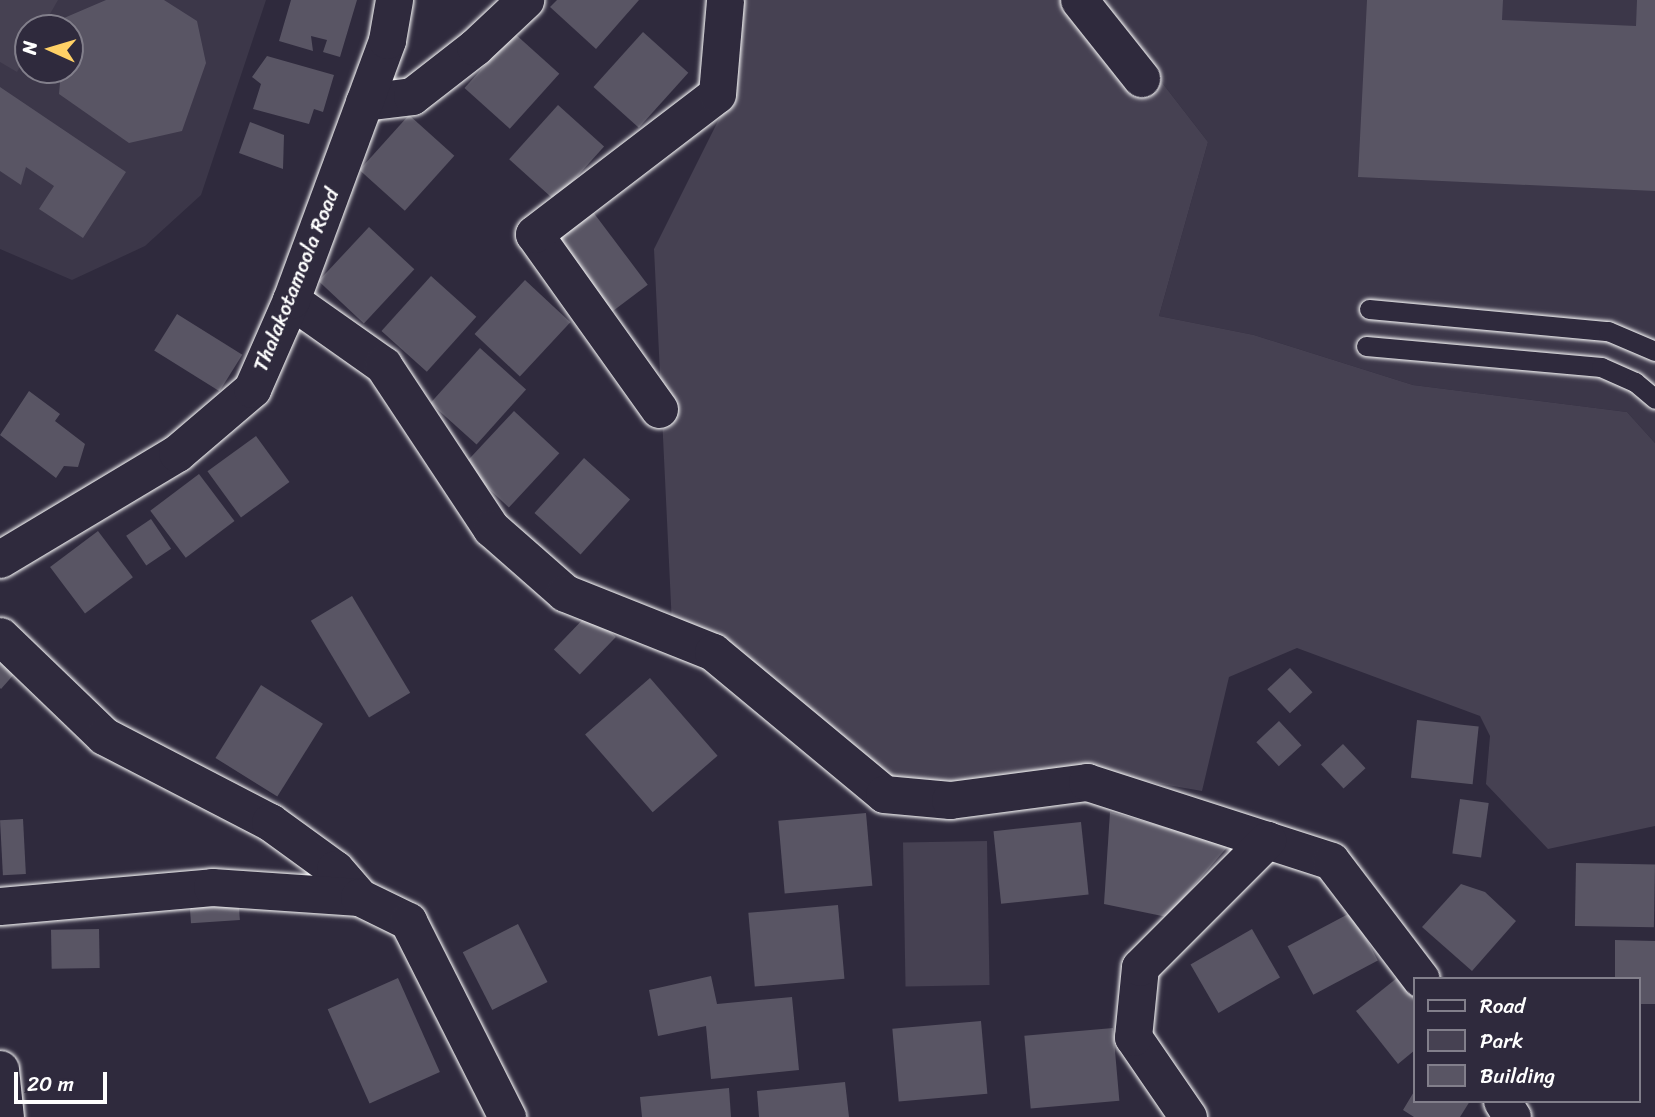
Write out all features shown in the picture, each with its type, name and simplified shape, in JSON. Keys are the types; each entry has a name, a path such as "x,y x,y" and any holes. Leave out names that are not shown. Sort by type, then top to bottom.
{"street":[{"name":"Thalakotamoola Road","path":"3,553 177,453 252,390 292,300 387,40 394,0"},
{"path":"364,102 412,96 475,47 526,0"},
{"path":"659,409 534,234 717,94 725,0"},
{"path":"1079,0 1141,78"},
{"path":"292,300 383,365 491,527 565,593 713,652 884,794 950,800 1087,782 1331,861 1420,977"},
{"path":"0,636 104,736 270,822 335,869 359,897"},
{"path":"1181,1116 1133,1037 1140,967 1267,840"},
{"path":"0,906 212,887 359,897 408,921 507,1117"},
{"path":"0,1069 5,1117"}],"lane":[{"path":"1369,309 1608,331 1655,351"},
{"path":"1366,346 1601,367 1635,382 1655,399"}],"shaded area":[{"path":"0,0 266,0 201,195 145,246 72,280 0,249"},
{"path":"1098,0 1655,0 1655,443 1627,412 1413,385 1254,335 1159,316 1208,142"}],"green space":[{"path":"0,0 58,0 50,14 14,14 14,70 0,62"},
{"path":"731,0 1098,0 1208,142 1159,316 1254,335 1413,385 1627,412 1655,443 1655,826 1548,849 1486,784 1490,736 1480,716 1297,648 1229,677 1202,791 1087,771 893,786 672,625 654,249 731,95"},
{"path":"987,841 990,985 906,986 903,842"}],"building":[{"path":"106,0 164,0 197,21 206,63 182,131 129,143 59,94 60,84 84,84 84,14 73,14"},
{"path":"291,0 357,0 340,57 323,52 327,40 311,36 313,51 279,41"},
{"path":"557,0 639,0 596,49 550,7"},
{"path":"1367,0 1503,0 1502,20 1636,26 1637,0 1655,0 1655,191 1358,177"},
{"path":"643,32 688,73 639,128 593,87"},
{"path":"514,33 559,74 510,129 464,88"},
{"path":"267,56 334,75 323,112 314,109 309,124 253,109 261,84 252,77"},
{"path":"0,87 126,172 83,238 39,209 54,186 26,167 21,185 0,171"},
{"path":"558,105 604,146 555,201 509,159"},
{"path":"409,115 454,156 405,211 359,170"},
{"path":"250,122 284,135 283,169 239,153"},
{"path":"590,208 648,285 609,314 551,237"},
{"path":"369,227 414,269 364,323 319,281"},
{"path":"431,276 476,317 427,372 381,331"},
{"path":"525,280 570,322 520,376 475,334"},
{"path":"177,314 242,355 220,391 154,350"},
{"path":"480,348 526,389 477,444 430,403"},
{"path":"29,391 60,414 55,421 85,444 78,467 64,466 56,478 0,435"},
{"path":"514,411 559,453 509,507 464,465"},
{"path":"256,436 290,482 241,517 207,471"},
{"path":"584,458 630,499 581,554 534,513"},
{"path":"199,474 235,521 186,558 150,511"},
{"path":"151,519 171,549 146,566 126,536"},
{"path":"98,531 133,577 85,613 50,567"},
{"path":"352,596 410,693 369,718 311,621"},
{"path":"590,612 616,637 580,674 554,649"},
{"path":"0,627 31,655 1,689 0,688"},
{"path":"1290,668 1313,692 1290,713 1267,689"},
{"path":"650,678 718,756 653,812 585,734"},
{"path":"261,685 323,724 277,797 215,758"},
{"path":"1417,720 1479,726 1473,784 1411,778"},
{"path":"1279,721 1302,745 1279,766 1256,742"},
{"path":"1343,744 1366,768 1344,789 1321,764"},
{"path":"1460,799 1489,803 1481,858 1452,853"},
{"path":"1110,812 1229,845 1167,917 1104,904"},
{"path":"866,813 872,886 785,893 778,821"},
{"path":"23,819 26,874 3,875 0,820"},
{"path":"1081,822 1089,895 1001,904 993,831"},
{"path":"1576,863 1655,864 1654,927 1575,926"},
{"path":"237,879 240,920 191,923 188,882"},
{"path":"1461,884 1485,892 1516,921 1472,971 1422,927"},
{"path":"838,905 844,979 755,987 748,913"},
{"path":"1352,912 1378,961 1313,995 1288,946"},
{"path":"518,924 548,982 492,1010 463,952"},
{"path":"99,929 100,968 52,969 51,930"},
{"path":"1252,929 1280,977 1219,1013 1191,964"},
{"path":"1615,940 1655,941 1655,1004 1641,1004 1641,977 1615,977"},
{"path":"1413,965 1414,1051 1398,1064 1356,1011"},
{"path":"711,976 717,1004 792,997 799,1070 711,1079 706,1026 658,1036 649,990"},
{"path":"398,978 440,1072 370,1103 328,1009"},
{"path":"981,1021 987,1094 899,1101 892,1029"},
{"path":"1113,1028 1119,1101 1031,1108 1024,1036"},
{"path":"845,1082 849,1117 759,1117 757,1091"},
{"path":"729,1088 731,1117 642,1117 640,1097"},
{"path":"1414,1092 1414,1103 1469,1103 1460,1117 1414,1117 1403,1110"}]}
